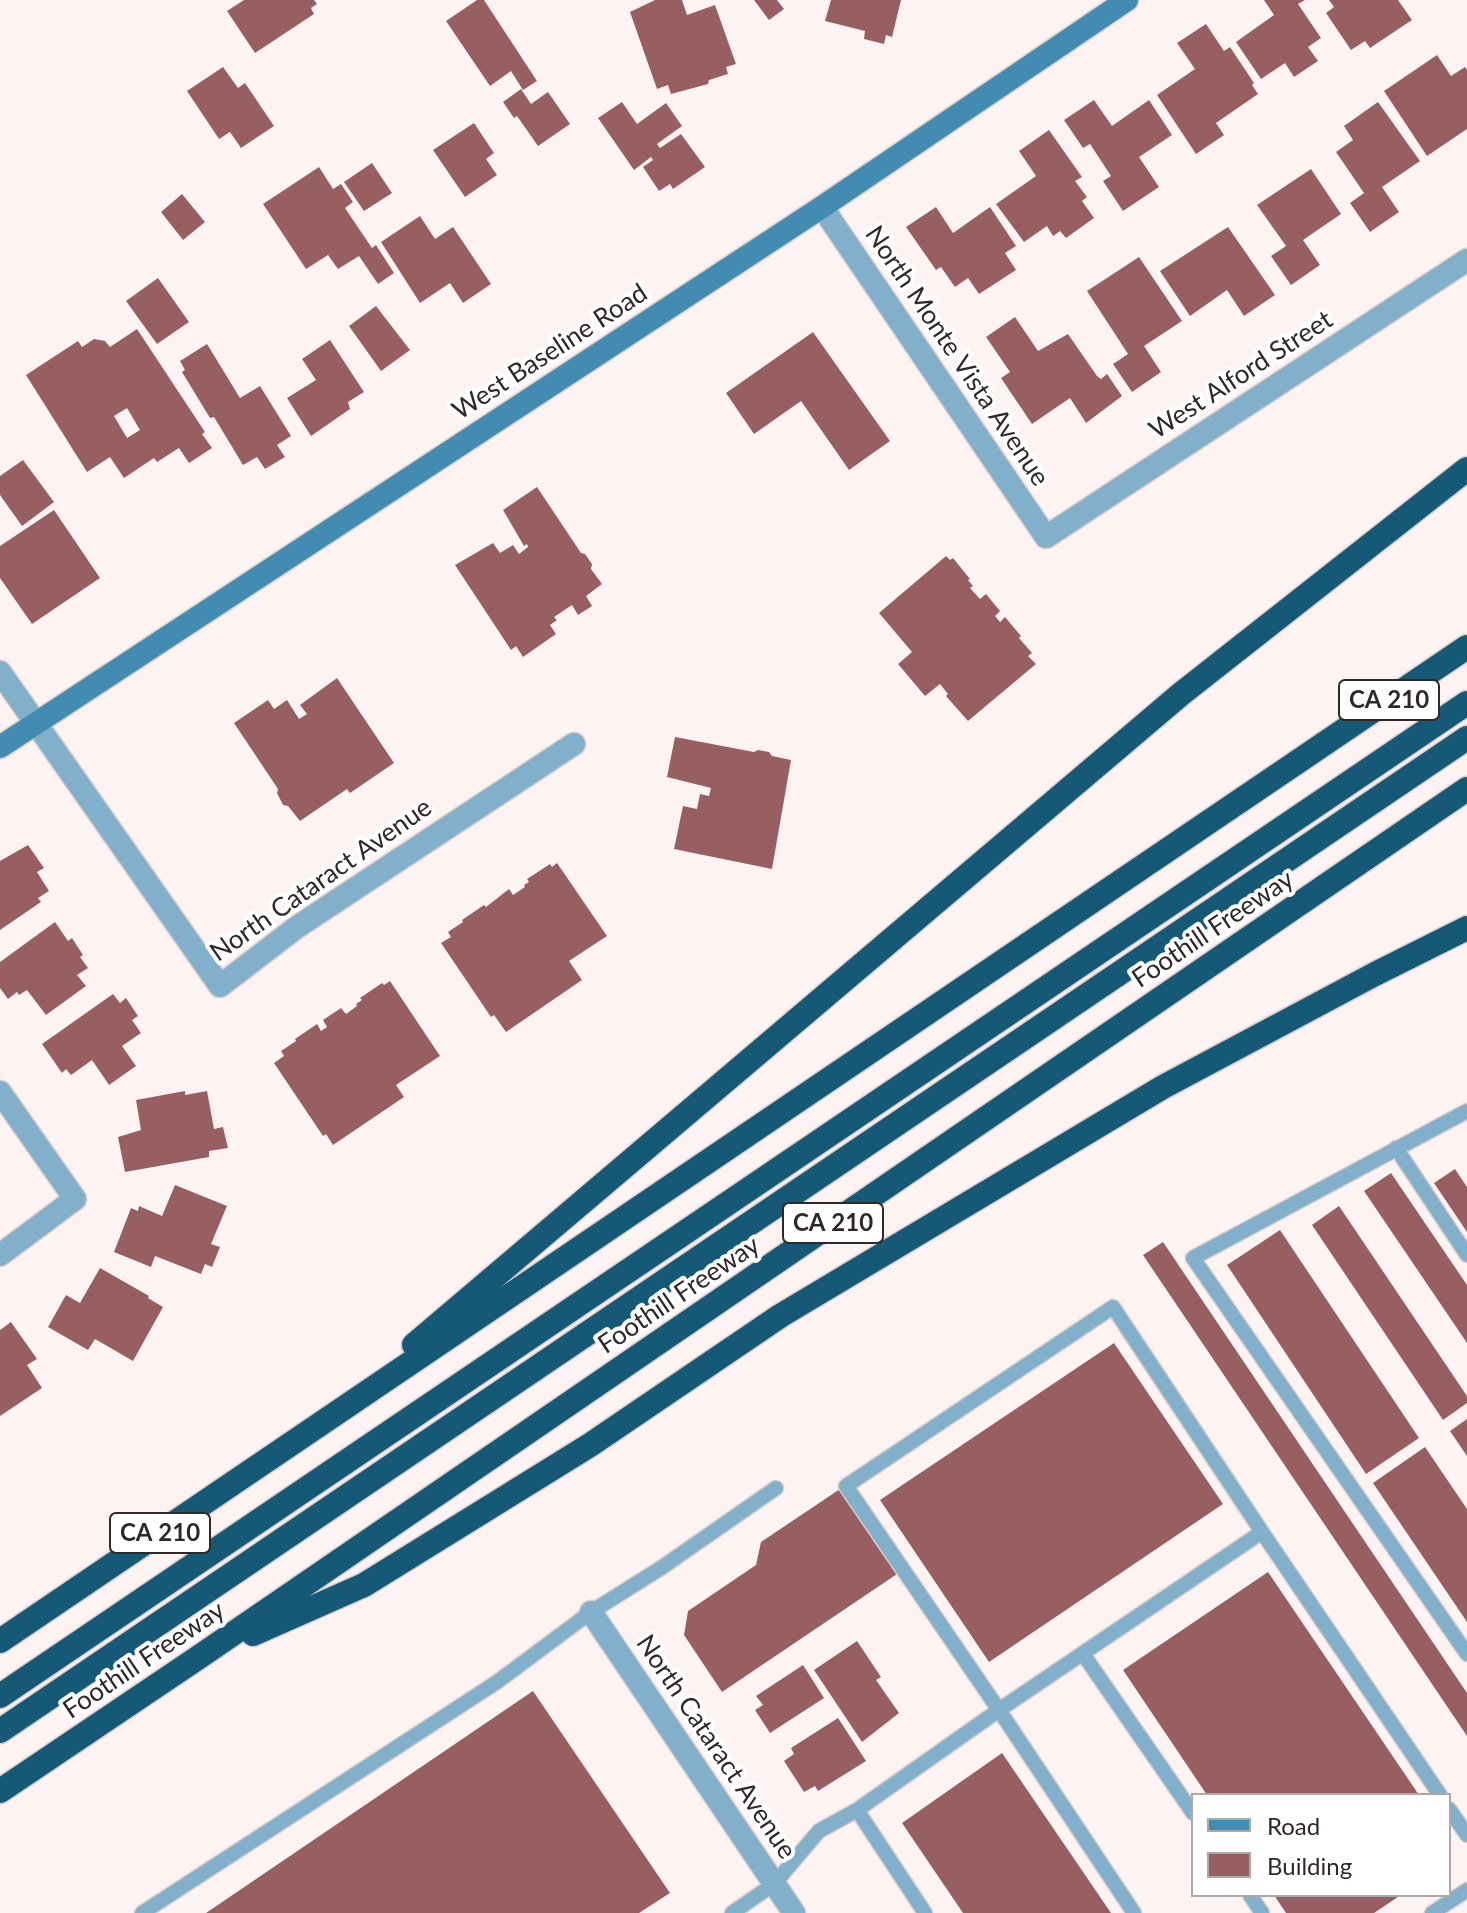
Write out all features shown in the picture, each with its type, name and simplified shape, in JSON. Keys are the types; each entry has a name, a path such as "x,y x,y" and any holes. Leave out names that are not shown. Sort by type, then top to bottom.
{"highway":[{"path":"321,1425 1181,694 1467,469"},
{"name":"CA 210","path":"0,1641 1467,647"},
{"path":"0,1696 1467,703"},
{"path":"0,1731 1467,738"},
{"name":"Foothill Freeway","path":"0,1791 1467,789"},
{"path":"199,1657 364,1585 590,1445 780,1316 1163,1087 1467,928"}],"main road":[{"name":"West Baseline Road","path":"0,747 822,207 1127,0"}],"street":[{"name":"North Monte Vista Avenue","path":"822,207 1046,537"},
{"name":"West Alford Street","path":"1046,537 1467,260"},
{"name":"North Cataract Avenue","path":"0,672 220,986 297,927 574,744"},
{"path":"0,1092 75,1199 0,1255"},
{"name":"North Cataract Avenue","path":"591,1612 794,1913"}],"lane":[{"path":"1467,1111 1193,1258 1467,1654"},
{"path":"1396,1148 1467,1255"},
{"path":"1134,1913 846,1486 1113,1307 1439,1793"},
{"path":"142,1913 497,1682 591,1612 661,1568 776,1488"},
{"path":"732,1913 774,1884 819,1831 857,1810 1262,1532"},
{"path":"1083,1654 1191,1810"},
{"path":"857,1810 925,1913"},
{"path":"1451,1812 1467,1835"},
{"path":"1432,1913 1467,1890"}],"building":[{"path":"244,0 314,0 317,4 311,8 314,14 255,53 227,11"},
{"path":"477,0 484,0 537,81 523,90 511,71 490,86 446,21"},
{"path":"655,0 682,0 687,15 715,5 736,64 726,67 728,74 709,80 708,84 671,94 668,85 657,89 630,12"},
{"path":"754,0 777,0 784,9 769,20"},
{"path":"831,0 901,0 892,37 886,35 884,44 864,39 865,31 825,21"},
{"path":"1264,0 1305,0 1298,4 1321,38 1308,47 1318,61 1294,77 1285,63 1261,79 1236,42 1274,15"},
{"path":"1329,0 1398,0 1412,20 1370,48 1365,41 1351,50 1326,13 1334,7"},
{"path":"1206,24 1224,51 1230,47 1258,94 1216,123 1224,135 1196,154 1157,95 1195,69 1177,43"},
{"path":"1437,55 1451,76 1465,67 1467,70 1467,129 1427,156 1384,91"},
{"path":"223,67 238,88 245,83 274,126 241,148 230,132 219,139 187,91"},
{"path":"521,89 531,104 548,92 570,124 538,146 503,102"},
{"path":"1094,100 1112,126 1149,100 1172,135 1139,157 1159,187 1123,211 1103,181 1111,176 1090,144 1083,148 1064,120"},
{"path":"622,102 637,124 666,103 682,126 657,144 660,148 681,134 705,167 673,189 670,184 659,191 643,167 653,160 651,157 634,170 598,118"},
{"path":"1378,102 1420,161 1382,187 1399,212 1370,232 1350,203 1364,193 1336,152 1353,140 1344,126"},
{"path":"474,123 494,153 486,159 497,175 465,197 433,150"},
{"path":"1049,130 1082,177 1075,181 1087,197 1082,201 1094,218 1066,238 1060,231 1053,236 1047,226 1024,242 996,204 1036,176 1019,151"},
{"path":"372,163 392,193 364,211 344,182"},
{"path":"319,167 333,189 341,184 353,202 345,208 372,248 376,245 394,273 378,284 359,256 338,269 328,255 306,269 263,204"},
{"path":"1311,169 1341,214 1303,240 1320,265 1291,285 1271,256 1286,246 1257,205"},
{"path":"182,194 205,222 183,240 161,212"},
{"path":"936,207 953,233 990,207 1016,246 1005,253 1016,270 979,294 968,278 955,287 941,267 936,270 906,227"},
{"path":"420,216 435,239 453,227 491,284 463,303 450,283 420,303 381,242"},
{"path":"1228,227 1275,295 1244,316 1227,290 1190,316 1160,271"},
{"path":"1139,257 1182,321 1144,346 1161,372 1132,392 1113,364 1128,354 1087,291"},
{"path":"158,278 189,322 157,344 126,301"},
{"path":"376,306 410,350 381,371 349,326"},
{"path":"1015,317 1038,351 1068,334 1097,376 1101,379 1107,374 1122,396 1086,423 1070,398 1032,424 1001,378 1010,372 986,337"},
{"path":"137,329 205,432 202,434 212,448 189,463 179,448 157,462 154,458 124,478 110,457 87,472 26,375 78,341 82,347 94,339 105,341 110,347","holes":["127,408 140,430 127,438 114,416"]},
{"path":"813,332 890,441 849,470 801,401 754,434 726,393"},
{"path":"330,340 364,392 348,402 350,409 311,436 287,398 316,380 302,359"},
{"path":"207,344 240,398 260,386 291,436 277,445 285,457 265,469 257,457 243,465 182,372 185,370 180,361"},
{"path":"23,460 54,502 22,526 0,495 0,476"},
{"path":"537,487 581,553 592,564 591,569 602,584 586,596 592,606 578,615 572,605 554,617 557,620 550,625 556,634 523,657 516,646 511,650 455,565 493,543 500,553 513,545 519,554 528,547 527,544 524,546 503,510"},
{"path":"54,510 100,578 32,624 0,578 0,546"},
{"path":"946,556 950,560 953,558 970,579 973,586 970,588 980,599 986,594 1000,611 995,616 1000,622 1005,617 1021,636 1019,638 1032,653 1028,656 1036,664 968,721 946,696 948,694 940,684 925,696 898,664 912,652 879,613"},
{"path":"337,678 394,763 350,793 347,789 300,821 288,806 283,805 278,789 234,723 268,700 274,709 287,700 299,719 307,714 300,705"},
{"path":"675,737 769,752 772,756 791,760 772,869 674,849 683,806 697,809 700,794 709,796 711,788 667,777"},
{"path":"28,845 44,868 37,872 49,891 38,898 41,902 0,930 0,861"},
{"path":"557,863 607,936 569,961 582,980 506,1032 494,1015 491,1017 441,943 451,937 448,932 462,920 509,889 513,895 525,887 529,882 527,879 550,864 552,867"},
{"path":"55,922 68,941 72,938 88,968 77,975 86,986 46,1015 27,990 19,995 17,992 8,999 0,988 0,962"},
{"path":"390,981 440,1056 396,1085 404,1097 333,1145 326,1134 323,1136 274,1063 284,1056 281,1051 295,1039 317,1024 321,1031 327,1027 323,1020 341,1008 346,1014 357,1006 362,1000 360,998"},
{"path":"113,994 120,1003 126,998 138,1016 132,1020 141,1033 122,1046 136,1066 109,1085 92,1060 71,1075 66,1069 62,1073 42,1044"},
{"path":"185,1091 185,1095 207,1091 214,1129 223,1127 228,1148 209,1151 209,1157 125,1172 118,1137 141,1130 136,1100"},
{"path":"1455,1169 1467,1187 1467,1232 1434,1183"},
{"path":"1391,1173 1467,1285 1467,1343 1364,1191"},
{"path":"175,1185 227,1206 211,1244 220,1247 212,1267 205,1264 201,1274 155,1256 151,1267 114,1252 131,1208 138,1211 139,1206 162,1216"},
{"path":"1339,1206 1467,1396 1467,1403 1443,1420 1312,1225"},
{"path":"1280,1230 1419,1438 1366,1474 1227,1265"},
{"path":"1163,1242 1467,1693 1467,1736 1143,1255"},
{"path":"100,1268 163,1307 133,1361 95,1339 88,1350 48,1327 66,1295 80,1303"},
{"path":"11,1322 37,1359 27,1365 42,1388 0,1416 0,1330"},
{"path":"1114,1343 1223,1504 989,1662 880,1500"},
{"path":"1467,1419 1467,1456 1450,1431"},
{"path":"1425,1447 1467,1509 1467,1622 1373,1483"},
{"path":"840,1489 897,1574 722,1692 684,1635 688,1611 756,1565 761,1542"},
{"path":"1268,1572 1418,1793 1206,1793 1123,1670"},
{"path":"857,1641 881,1677 876,1680 899,1713 862,1742 814,1670"},
{"path":"803,1665 824,1698 770,1733 755,1710 763,1705 756,1696"},
{"path":"533,1691 670,1893 639,1913 206,1913"},
{"path":"838,1718 866,1761 818,1791 815,1786 804,1792 784,1761 794,1754 791,1748"},
{"path":"1002,1753 1111,1913 963,1913 902,1823"},
{"path":"1275,1897 1398,1897 1374,1913 1286,1913"}]}
